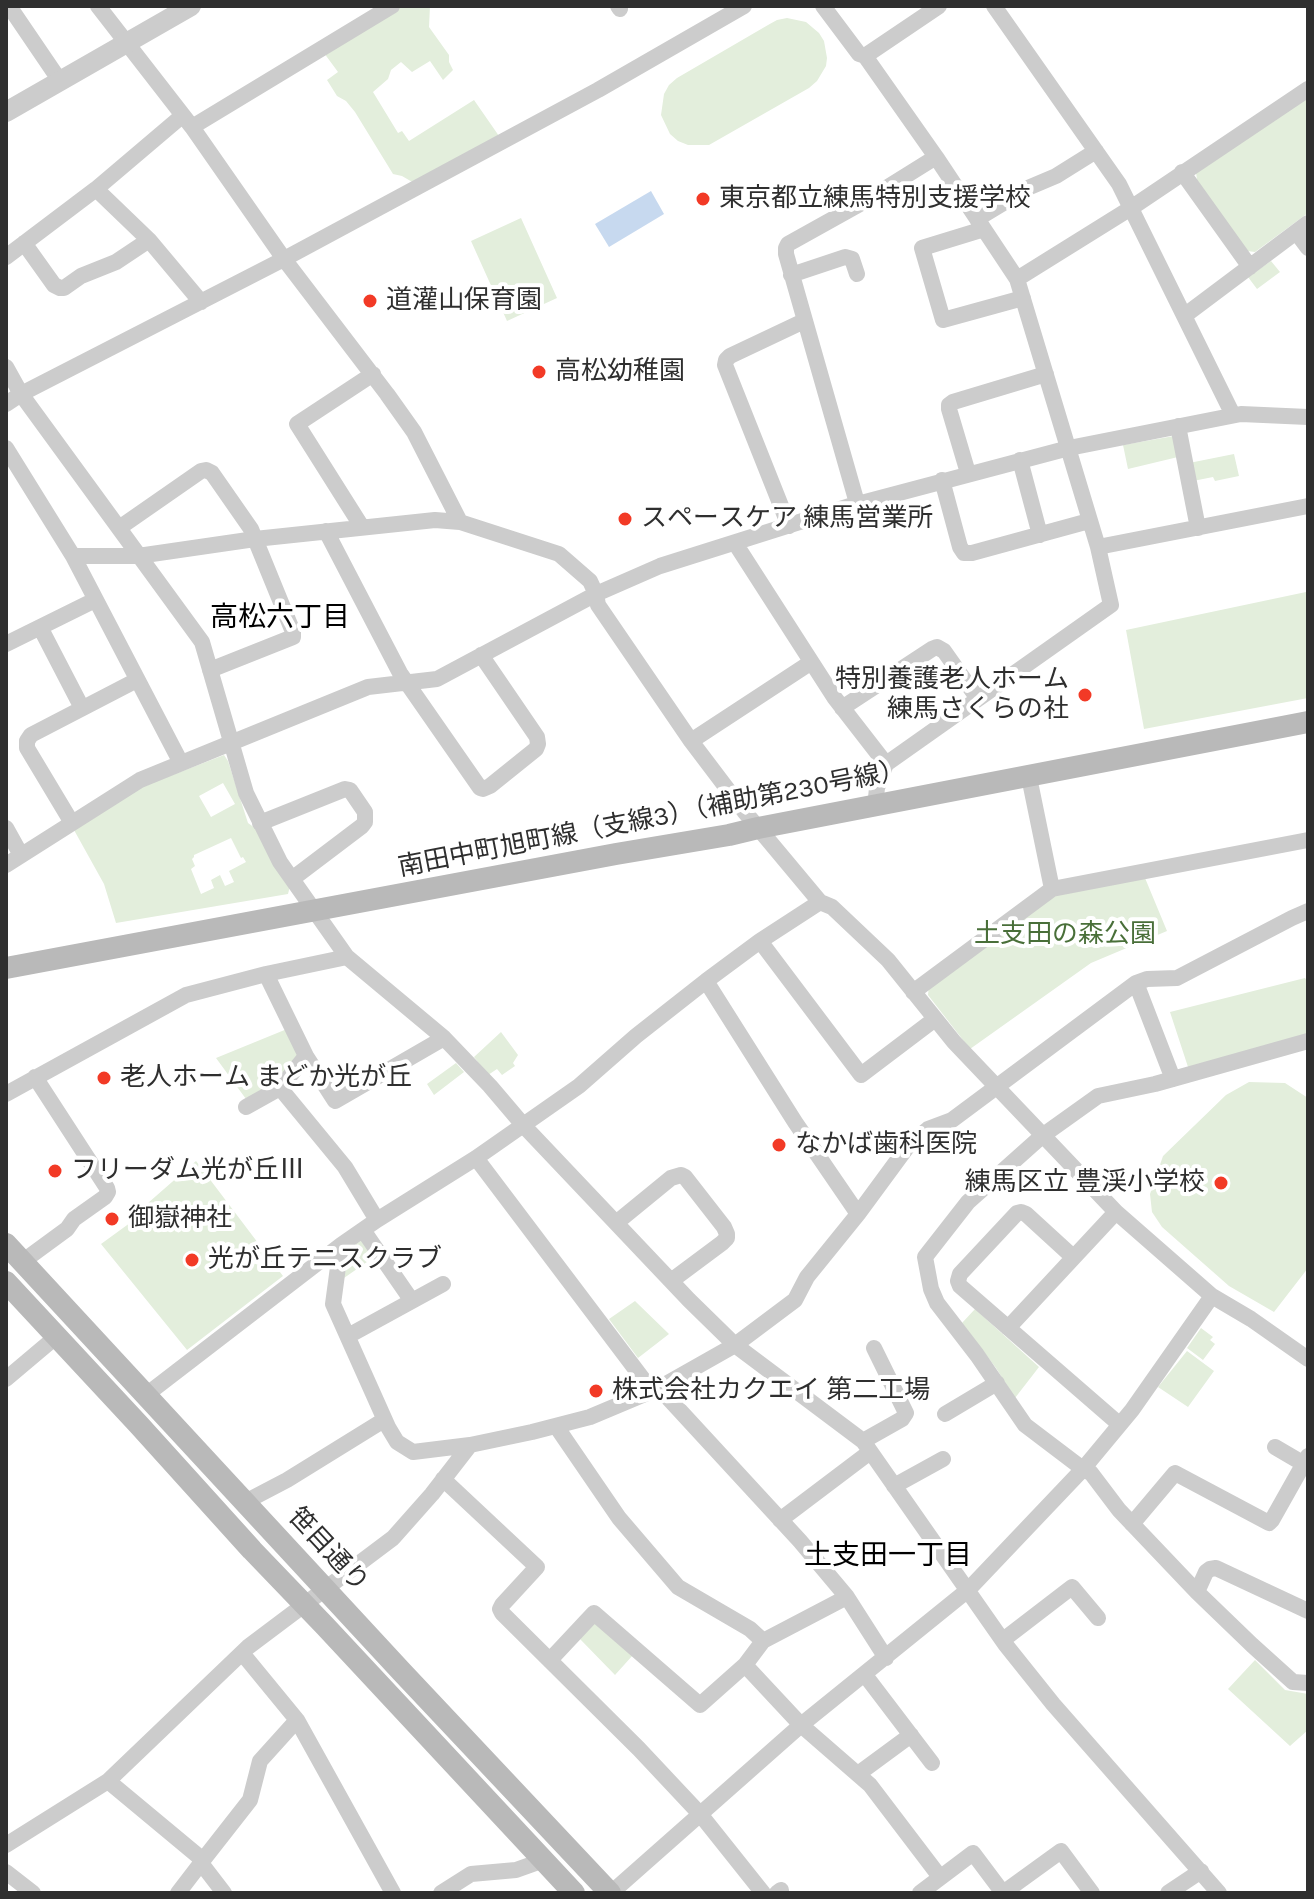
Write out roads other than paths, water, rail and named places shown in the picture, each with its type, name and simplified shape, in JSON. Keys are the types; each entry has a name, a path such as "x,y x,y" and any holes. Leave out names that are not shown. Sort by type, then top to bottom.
{"main road":[{"name":"南田中町旭町線（支線3）（補助第230号線）","path":"6,968 729,835 1308,722"},
{"name":"笹目通り","path":"6,1244 610,1893"},
{"name":"笹目通り","path":"6,1282 574,1893"}],"street":[{"path":"9,6 60,81"},
{"path":"98,6 414,432 460,522"},
{"path":"6,112 191,6"},
{"path":"6,257 187,122 392,6"},
{"path":"6,404 598,90 744,6"},
{"path":"823,6 859,54 865,56 1017,279 1098,547 1111,605 886,764 877,788 875,807"},
{"path":"994,6 1119,184 1233,415"},
{"path":"865,56 930,8"},
{"path":"1017,279 1131,208 1308,89"},
{"path":"1023,298 943,320 922,248 980,224 1030,187 1056,176 1096,151"},
{"path":"857,503 791,275 786,254 788,244 936,157"},
{"path":"1182,172 1250,267"},
{"path":"96,189 149,240 201,302"},
{"path":"1184,316 1302,228 1308,248"},
{"path":"24,243 54,285 64,288 81,276 116,262 149,240"},
{"path":"791,275 845,257 852,259 857,274"},
{"path":"789,526 725,365 730,356 804,321"},
{"path":"6,367 21,394 202,642 246,793 280,862 347,957 444,1038 524,1126 735,1345 866,1447 1003,1640 1053,1704 1219,1893"},
{"path":"362,527 297,424 373,374"},
{"path":"968,473 949,405 1046,374"},
{"path":"6,865 140,780 368,687 437,679 596,594 660,566 857,503 1069,448 1233,415 1308,417"},
{"path":"1178,426 1198,528"},
{"path":"6,448 73,556 181,763"},
{"path":"1020,460 1040,535"},
{"path":"119,528 206,470 212,473 251,529 293,637 210,670"},
{"path":"942,480 964,553 1089,521"},
{"path":"1098,547 1308,506"},
{"path":"73,556 138,556 255,539 435,520 460,522 559,554 590,581 598,605 691,741 820,902 832,907 888,960 935,1019 1116,1212 1212,1296 1308,1359"},
{"path":"326,531 406,682 480,788 486,789 536,749 538,744 537,737 481,655"},
{"path":"735,543 810,663 886,764"},
{"path":"6,644 95,600"},
{"path":"40,627 82,708"},
{"path":"842,708 937,647 947,654 978,699"},
{"path":"691,741 810,663"},
{"path":"72,823 27,748 27,741 31,735 137,680"},
{"path":"1029,777 1052,889"},
{"path":"260,823 345,789 350,790 365,812 362,826 292,879"},
{"path":"6,828 21,855"},
{"path":"913,992 1052,889 1308,840"},
{"path":"146,1395 341,1245 524,1126 579,1086 706,981 820,902"},
{"path":"341,1245 333,1304 384,1420 397,1442 413,1452 470,1445 590,1417 656,1389 735,1345 795,1300 807,1277 908,1146 928,1129 952,1120 1136,983 1147,979 1177,978 1308,911"},
{"path":"760,941 861,1075 935,1019"},
{"path":"6,1094 186,995 347,957"},
{"path":"266,974 306,1056 335,1101 444,1038"},
{"path":"706,981 795,1122 858,1214"},
{"path":"1136,983 1173,1079"},
{"path":"1308,1041 1173,1079 1098,1096 1042,1136 968,1202 925,1257 937,1303 1025,1425 1091,1473 1119,1510 1197,1592 1293,1682 1308,1683"},
{"path":"246,1107 280,1088 306,1056"},
{"path":"22,1262 67,1229 74,1219 108,1192 35,1077"},
{"path":"280,1088 345,1167 370,1225 412,1301"},
{"path":"476,1158 656,1389 780,1520 847,1597 886,1658"},
{"path":"616,1223 671,1178 685,1177 724,1227 727,1238 671,1281"},
{"path":"1073,1257 1021,1212 960,1274 958,1281 960,1286 1119,1424"},
{"path":"1008,1328 1116,1212"},
{"path":"348,1336 443,1284"},
{"path":"610,1893 801,1725 968,1590 1083,1469 1132,1410 1212,1296"},
{"path":"6,1379 57,1336"},
{"path":"780,1520 906,1413 874,1348"},
{"path":"945,1414 997,1383"},
{"path":"245,1502 384,1420"},
{"path":"556,1426 619,1518 678,1587 750,1629 763,1641"},
{"path":"6,1845 108,1781 242,1653 393,1538 470,1445"},
{"path":"1132,1524 1175,1473 1269,1523 1306,1460 1275,1447"},
{"path":"894,1486 943,1459"},
{"path":"443,1479 537,1567 500,1609 700,1814 763,1893"},
{"path":"1197,1592 1206,1572 1216,1568 1308,1611"},
{"path":"1003,1640 1072,1587 1098,1618"},
{"path":"550,1660 594,1613 700,1705 745,1665 763,1641 847,1597"},
{"path":"242,1653 297,1720 393,1893"},
{"path":"745,1665 801,1725 870,1785 940,1877"},
{"path":"865,1675 932,1763"},
{"path":"178,1893 249,1803 260,1761 297,1720"},
{"path":"858,1774 911,1735"},
{"path":"108,1781 202,1861 224,1893"},
{"path":"920,1893 973,1853 1003,1893 1061,1851 1092,1893"},
{"path":"441,1893 471,1874 516,1870 544,1860"},
{"path":"1168,1893 1201,1871"},
{"path":"6,1872 33,1893"}],"water":[{"path":"651,191 664,214 609,247 595,224"}],"place":[{"name":"東京都立練馬特別支援学校","path":"703,199"},
{"name":"道灌山保育園","path":"370,301"},
{"name":"高松幼稚園","path":"539,372"},
{"name":"スペースケア 練馬営業所","path":"625,519"},
{"name":"特別養護老人ホーム 練馬さくらの社","path":"1085,695"},
{"name":"老人ホーム まどか光が丘","path":"104,1078"},
{"name":"なかば歯科医院","path":"779,1145"},
{"name":"フリーダム光が丘Ⅲ","path":"55,1171"},
{"name":"練馬区立 豊渓小学校","path":"1221,1183"},
{"name":"御嶽神社","path":"112,1219"},
{"name":"光が丘テニスクラブ","path":"192,1260"},
{"name":"株式会社カクエイ 第二工場","path":"596,1391"}],"district":[{"name":"高松六丁目","path":"280,618"},
{"name":"土支田一丁目","path":"888,1556"}],"park label":[{"name":"土支田の森公園","path":"1065,935"}]}
